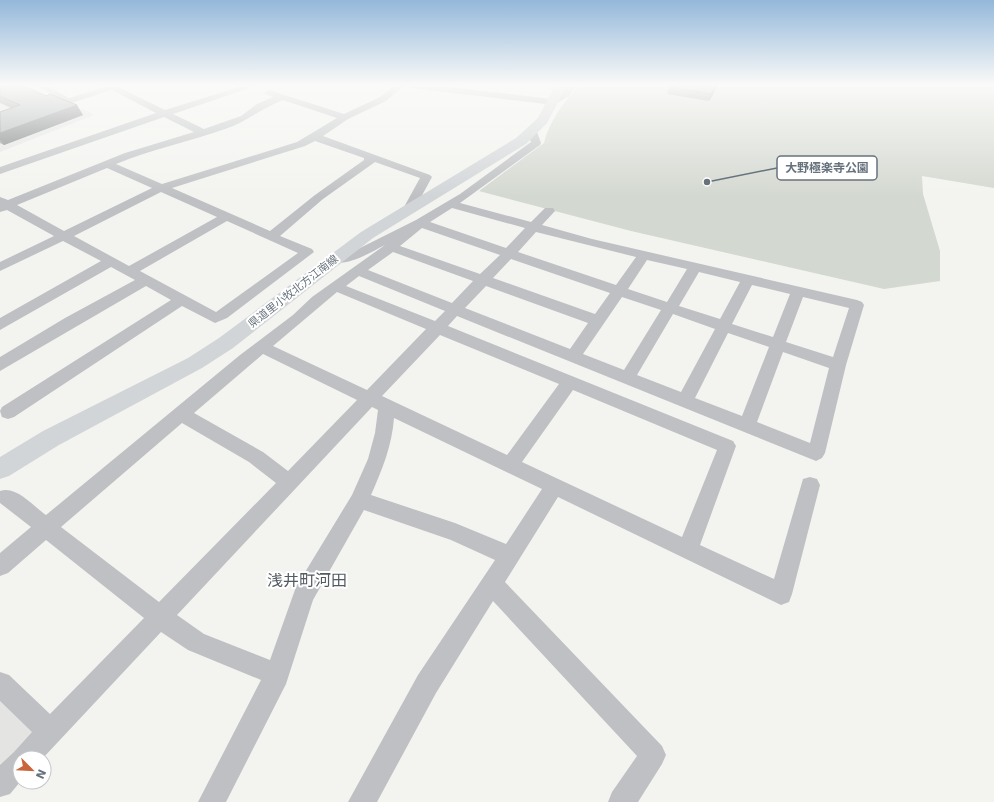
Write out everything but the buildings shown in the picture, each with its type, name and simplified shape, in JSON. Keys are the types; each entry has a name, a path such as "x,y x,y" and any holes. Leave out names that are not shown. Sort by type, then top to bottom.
{"main road":[{"name":"県道里小牧北方江南線","path":"0,469 58,434 195,363 226,343 367,235 410,207 514,146 532,132 541,122"}],"street":[{"path":"0,171 139,122"},
{"path":"181,122 203,133"},
{"path":"2,204 129,155 203,133 232,122"},
{"path":"0,267 64,234 160,188 301,144 315,137 337,122"},
{"path":"0,566 262,346 298,319 318,300 391,247 420,223 464,196 536,143 532,132"},
{"path":"315,137 426,177 410,207"},
{"path":"271,237 319,197 363,167 370,161 369,156"},
{"path":"2,204 64,234 215,318 222,315 307,252 107,164"},
{"path":"359,271 574,355 627,378 816,453 838,365 858,305 644,255 449,204"},
{"path":"33,750 289,482 378,402 438,327 549,211"},
{"path":"130,271 225,217"},
{"path":"334,259 353,256 420,223 838,365"},
{"path":"391,247 598,321"},
{"path":"574,355 644,255"},
{"path":"0,325 111,261"},
{"path":"627,378 696,267"},
{"path":"686,401 748,279"},
{"path":"0,365 56,329 146,280"},
{"path":"337,287 727,446 688,549"},
{"path":"747,425 798,291"},
{"path":"10,413 182,300"},
{"path":"262,346 781,594 810,485"},
{"path":"510,465 570,381"},
{"path":"212,802 277,674 304,595 359,500 377,459 384,433 378,402"},
{"path":"181,414 256,457 289,482"},
{"path":"362,802 427,684 555,486"},
{"path":"7,497 160,617 196,642 277,674"},
{"path":"359,500 455,532 510,556"},
{"path":"491,584 653,755 622,802"},
{"path":"0,684 50,732"},
{"path":"0,784 12,771"}],"shaded area":[{"path":"0,122 75,122 0,152"},
{"path":"552,122 994,122 994,188 922,176 923,194 940,251 940,281 884,289 631,231 479,191 544,143"},
{"path":"0,698 36,734 21,750 12,750 12,759 0,772"}],"place":[{"name":"大野極楽寺公園","path":"707,182"}],"district":[{"name":"浅井町河田","path":"307,580"}]}
